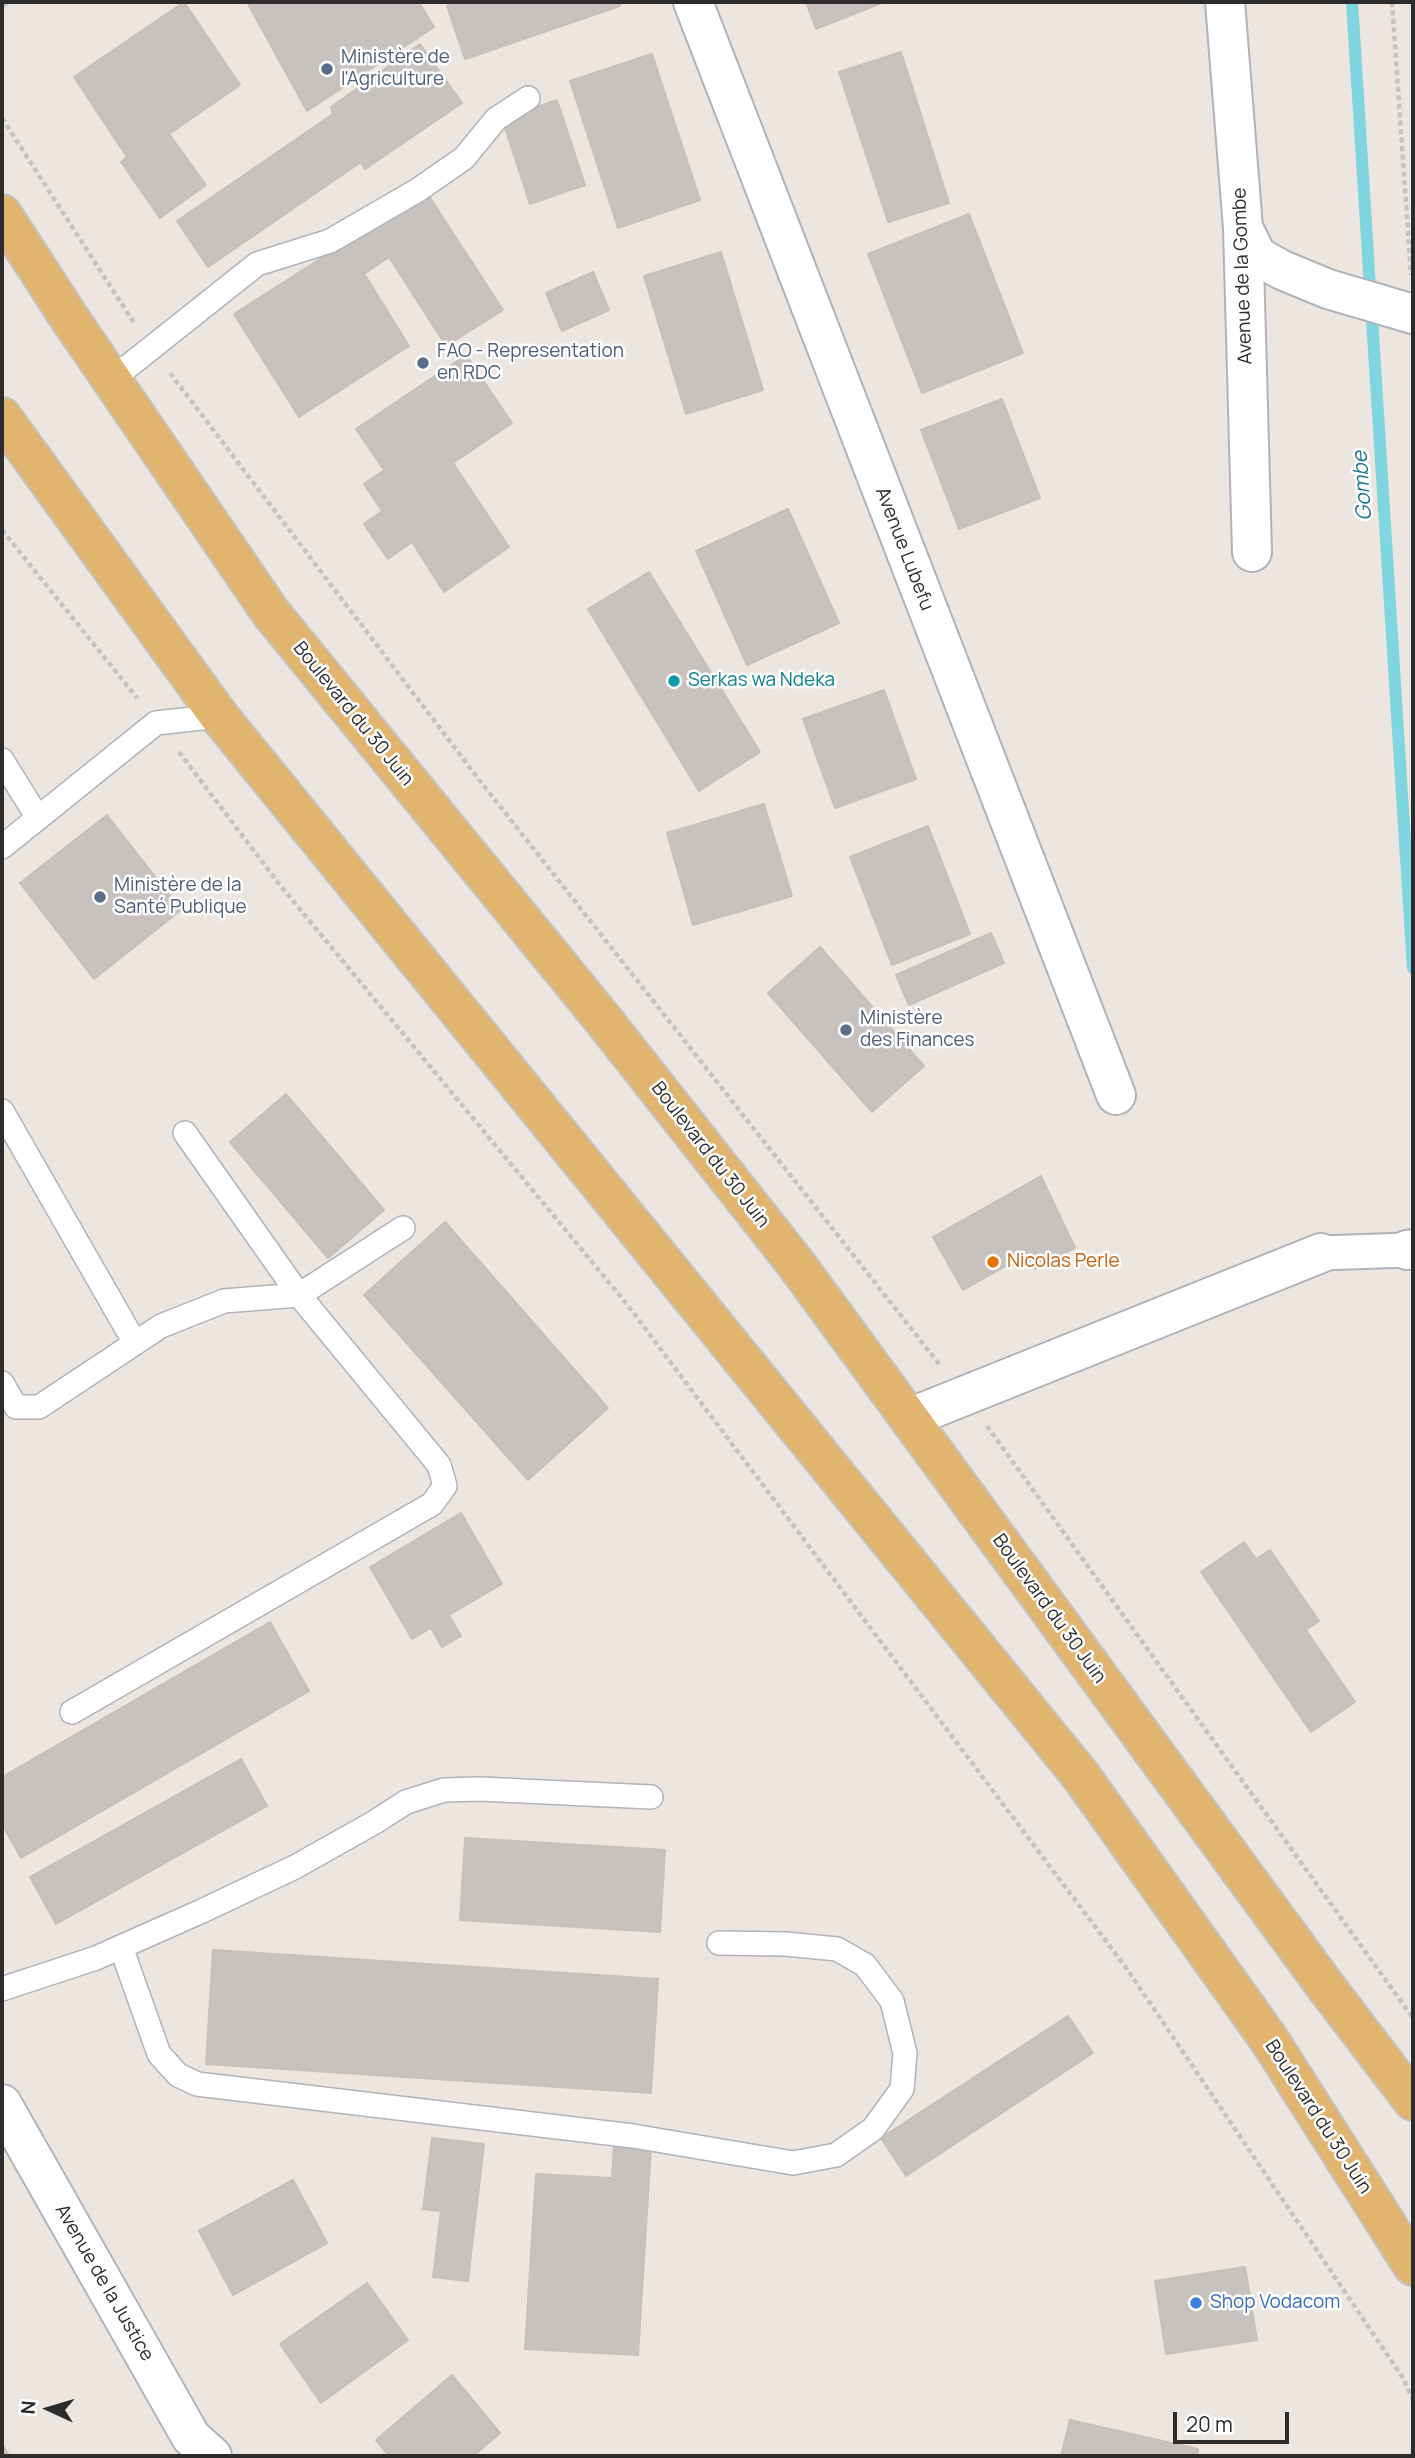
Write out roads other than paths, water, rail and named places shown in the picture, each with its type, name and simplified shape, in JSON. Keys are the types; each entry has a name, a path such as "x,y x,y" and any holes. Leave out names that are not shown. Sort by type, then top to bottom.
{"main road":[{"name":"Boulevard du 30 Juin","path":"2,214 111,380 271,613 601,1017 796,1264 1412,2101"},
{"name":"Boulevard du 30 Juin","path":"2,417 219,716 1080,1776 1270,2041 1413,2266"},
{"path":"1270,2041 1413,2245"}],"street":[{"name":"Avenue Lubefu","path":"693,2 1116,1095"},
{"name":"Avenue de la Gombe","path":"1225,2 1243,228 1252,552"},
{"path":"1243,228 1257,256 1282,270 1328,289 1409,302"},
{"path":"909,1418 1321,1253 1410,1250"},
{"name":"Avenue de la Justice","path":"2,2104 202,2450"}],"lane":[{"path":"111,380 257,264 330,241 418,190 464,158 496,119 528,98"},
{"path":"2,847 156,723 219,716"},
{"path":"2,760 37,818"},
{"path":"2,1111 135,1343"},
{"path":"72,1712 432,1504 445,1486 439,1465 299,1295 185,1133"},
{"path":"2,1383 16,1407 39,1407 161,1326 224,1301 299,1295 403,1228"},
{"path":"2,1989 121,1947 295,1867 406,1802 444,1790 480,1789 651,1797"},
{"path":"121,1947 159,2054 178,2075 197,2084 633,2136 793,2162 836,2155 873,2129 902,2089 905,2053 892,2001 864,1965 837,1949 786,1944 719,1943"}],"waterway":[{"name":"Gombe","path":"1352,2 1413,968"}],"place":[{"name":"Ministère de l'Agriculture","path":"327,69"},
{"name":"FAO - Representation en RDC","path":"423,363"},
{"name":"Serkas wa Ndeka","path":"674,681"},
{"name":"Ministère de la Santé Publique","path":"100,897"},
{"name":"Ministère des Finances","path":"846,1030"},
{"name":"Nicolas Perle","path":"993,1262"},
{"name":"Shop Vodacom","path":"1196,2303"}]}
